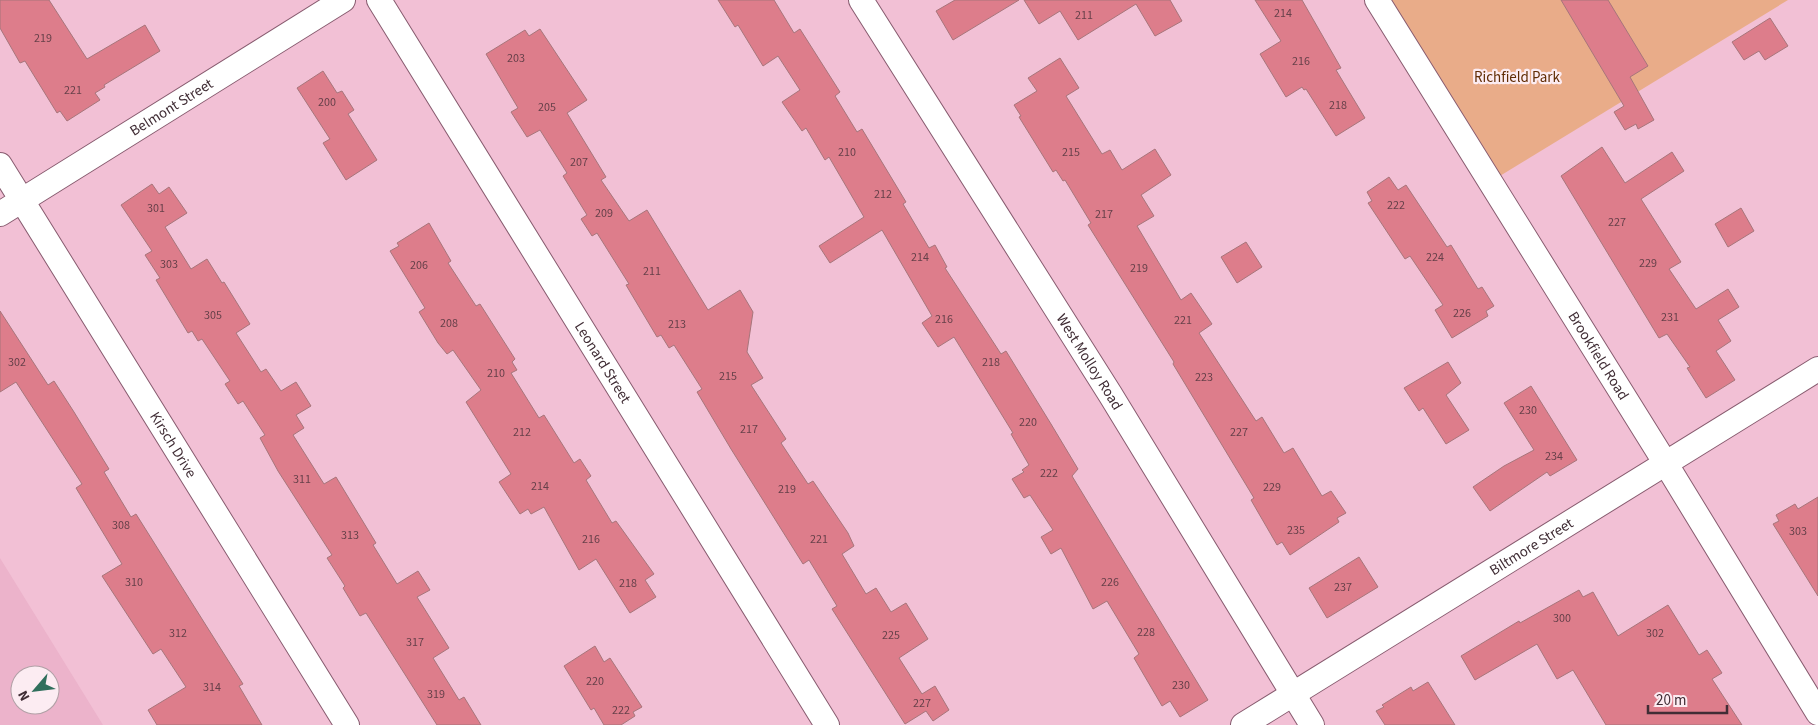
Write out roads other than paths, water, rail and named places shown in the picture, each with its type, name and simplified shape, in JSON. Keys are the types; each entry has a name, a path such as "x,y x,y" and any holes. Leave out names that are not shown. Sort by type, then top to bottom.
{"street":[{"name":"Belmont Street","path":"0,214 343,0"},
{"name":"Leonard Street","path":"379,0 827,725"},
{"name":"West Molloy Road","path":"861,0 1110,394 1312,725"},
{"name":"Brookfield Road","path":"1377,0 1666,464 1818,713"},
{"name":"Kirsch Drive","path":"0,165 347,725"},
{"name":"Biltmore Street","path":"1243,725 1818,369"}],"park label":[{"name":"Richfield Park","path":"1517,77"}]}
